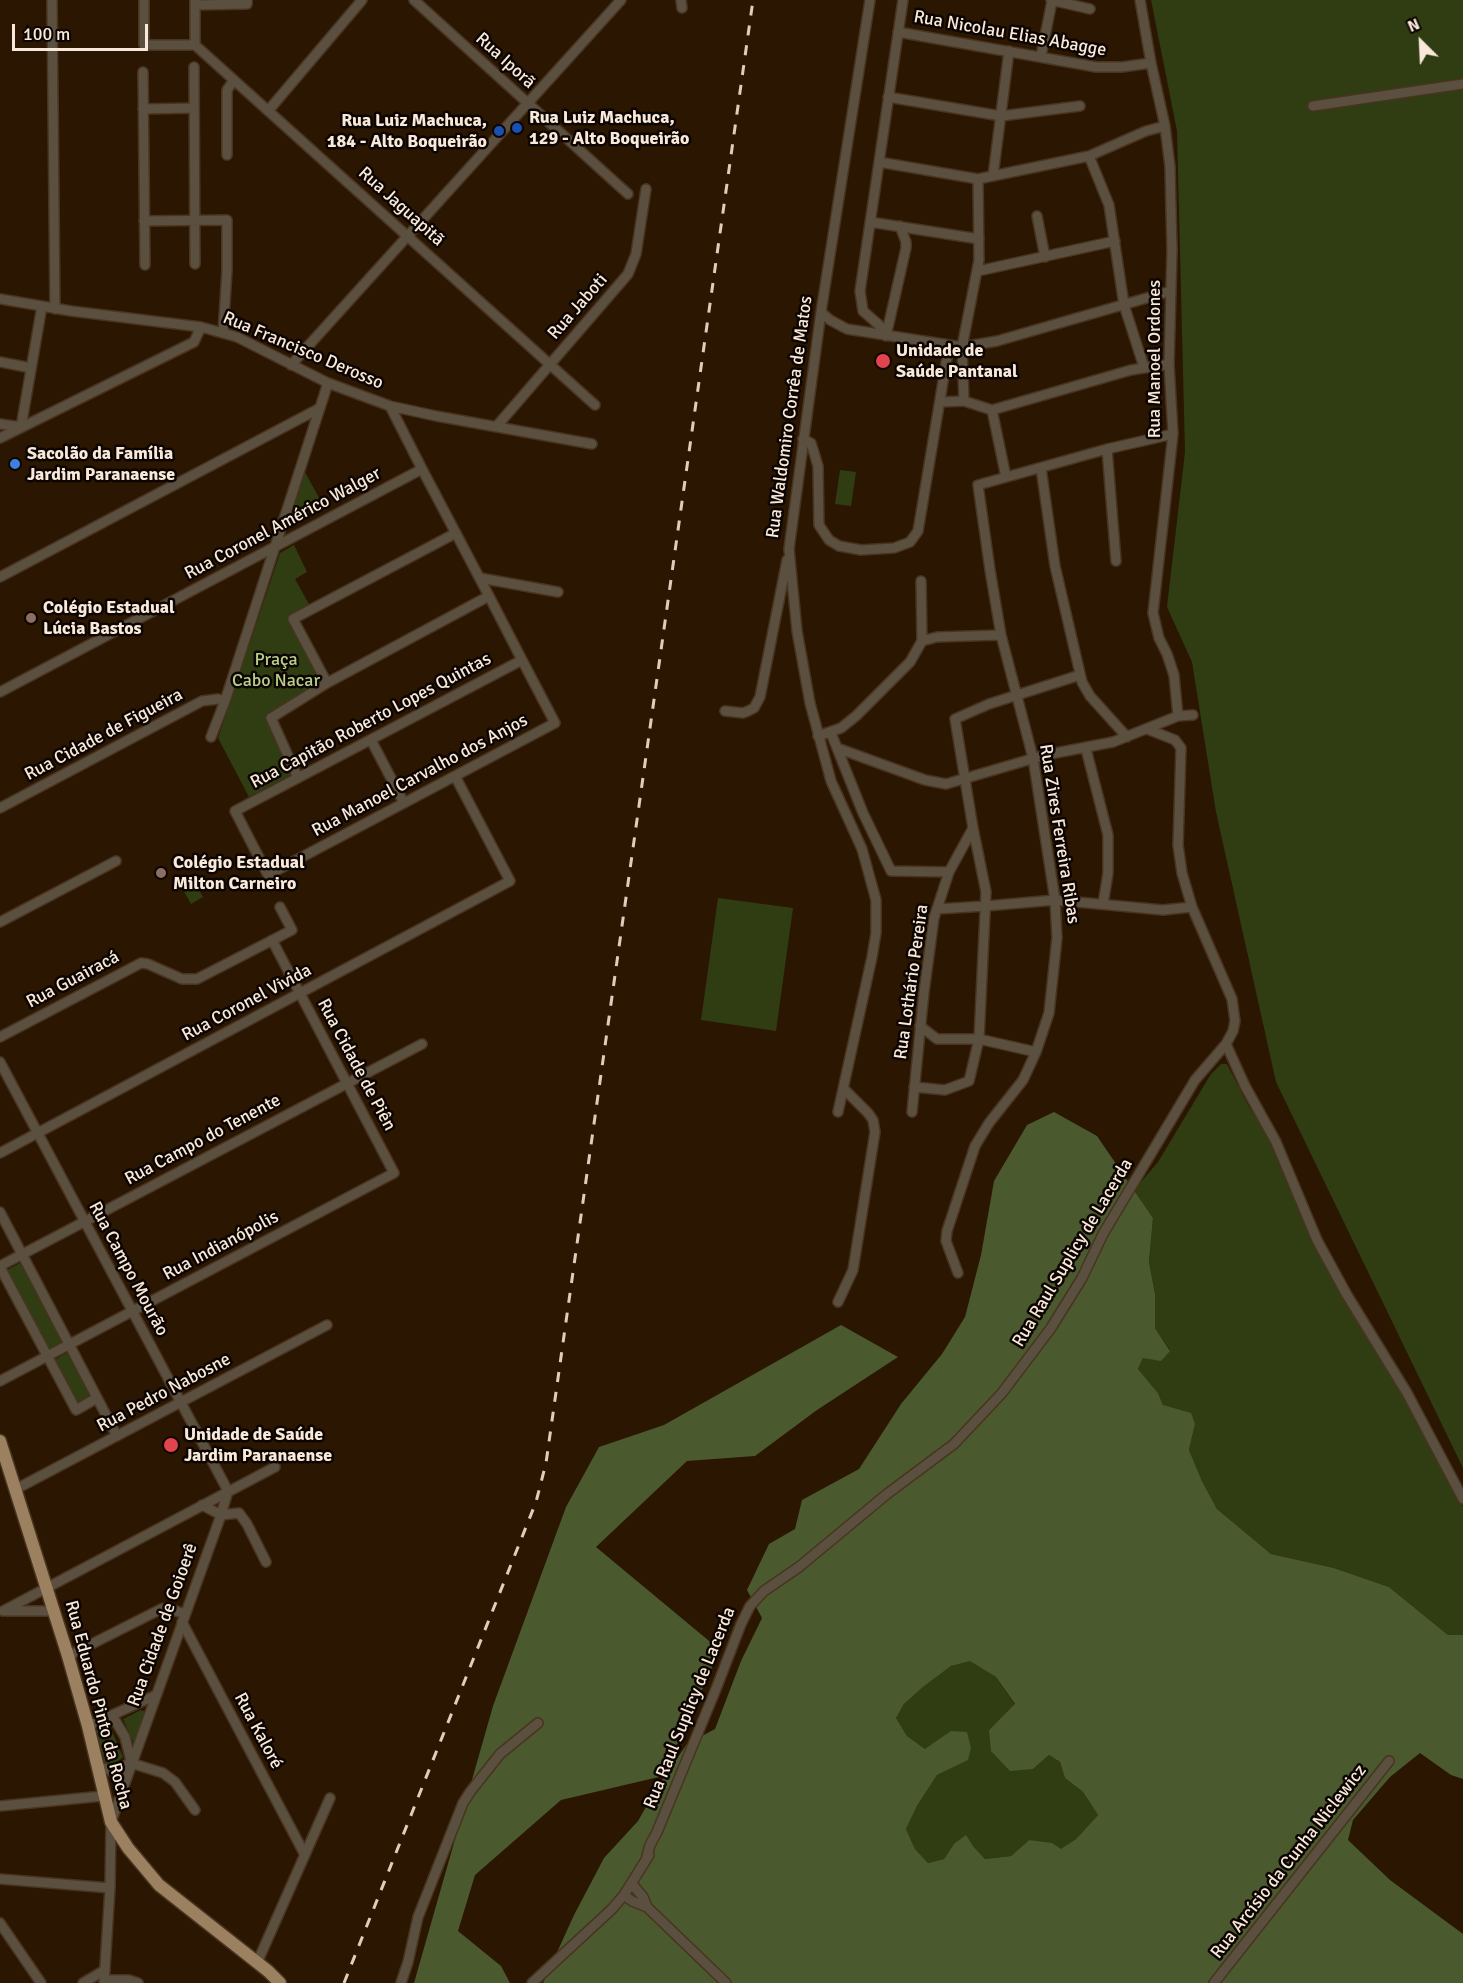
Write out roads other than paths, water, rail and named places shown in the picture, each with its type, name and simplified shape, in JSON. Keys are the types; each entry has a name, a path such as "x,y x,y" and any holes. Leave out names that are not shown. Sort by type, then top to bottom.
{"main road":[{"name":"Rua Eduardo Pinto da Rocha","path":"0,1441 55,1611 111,1822 138,1862 159,1885 279,1983"}],"street":[{"path":"52,0 55,309"},
{"path":"144,0 144,45 195,45 195,2 247,4 247,0"},
{"path":"268,111 362,0"},
{"name":"Rua Iporã","path":"414,0 628,194"},
{"path":"291,365 621,0"},
{"name":"Rua Waldomiro Corrêa de Matos","path":"838,1112 874,944 876,900 866,857 831,781 818,736 800,653 789,549 821,312 870,0"},
{"path":"886,336 879,325 863,310 860,299 903,0"},
{"path":"1041,56 1051,0 1090,9"},
{"name":"Rua Manoel Ordones","path":"1140,0 1165,126 1170,167 1172,230 1169,364 1173,434 1153,613 1159,638 1174,675 1178,716"},
{"name":"Rua Nicolau Elias Abagge","path":"898,32 1107,68 1151,63"},
{"name":"Rua Jaguapitã","path":"195,45 596,405"},
{"path":"993,176 1009,51"},
{"path":"194,67 195,264"},
{"path":"143,72 145,266"},
{"path":"227,155 226,90 234,80"},
{"path":"1313,106 1463,84"},
{"path":"888,97 1001,116 1080,106"},
{"path":"144,109 194,108"},
{"path":"879,162 978,179 1089,156 1146,130 1165,126"},
{"path":"1089,156 1109,205 1124,305 1144,368"},
{"path":"964,401 962,347 978,271 978,179"},
{"name":"Rua Jaboti","path":"496,427 628,274 636,254 646,189"},
{"path":"1037,216 1045,257"},
{"path":"144,221 227,220 224,333"},
{"path":"870,222 979,238"},
{"path":"886,336 906,248 900,226"},
{"path":"978,271 1116,241"},
{"path":"821,312 847,329 962,347 997,341 1171,291"},
{"name":"Rua Francisco Derosso","path":"0,299 55,309 201,327 249,343 328,382 390,406 592,444"},
{"path":"21,427 42,306"},
{"path":"0,438 194,342 201,327"},
{"path":"803,439 811,443 816,456 819,476 819,525 829,540 839,546 876,550 904,545 915,538 949,346"},
{"path":"0,362 31,368"},
{"path":"940,402 964,401 992,410 1144,368 1169,364"},
{"path":"211,737 225,701 328,382"},
{"path":"390,406 522,660"},
{"path":"0,577 320,408"},
{"path":"992,410 1006,477 1107,449 1173,434"},
{"path":"0,424 21,427"},
{"path":"1107,449 1116,561"},
{"path":"1041,468 1055,566 1082,682 1090,696 1127,737"},
{"name":"Rua Coronel Américo Walger","path":"0,692 422,469"},
{"name":"Rua Zires Ferreira Ribas","path":"958,1273 946,1241 947,1231 971,1156 985,1128 1023,1080 1036,1052 1049,1013 1057,932 1055,900 1033,758 1001,635 978,485 1006,477"},
{"path":"327,683 293,619 456,533"},
{"path":"725,711 743,713 754,708 760,698 789,549"},
{"path":"480,578 558,592"},
{"path":"818,736 831,733 856,716 910,662 922,641 921,581"},
{"path":"298,778 271,718 327,683 489,596"},
{"path":"922,641 938,637 1001,635"},
{"name":"Rua Manoel Carvalho dos Anjos","path":"268,874 555,723 522,660"},
{"name":"Rua Capitão Roberto Lopes Quintas","path":"268,874 235,811 522,660"},
{"path":"914,1087 945,1090 969,1081 979,1039 986,906 985,883 973,828 955,719 1017,694 1080,675"},
{"name":"Rua Cidade de Figueira","path":"0,808 202,701 218,699 225,701"},
{"path":"837,747 933,783 946,784 1033,758 1086,749 1127,737 1178,716 1193,715"},
{"path":"1147,729 1175,740 1181,748 1178,844 1182,873 1192,907 1232,999 1235,1020 1233,1031 1226,1044 1245,1086 1276,1142 1322,1249 1402,1385 1463,1499"},
{"path":"831,733 863,813 891,872 949,872"},
{"path":"371,740 404,803"},
{"path":"1086,749 1107,835 1107,873 1103,904"},
{"name":"Rua Coronel Vivida","path":"0,1153 510,881 455,776"},
{"name":"Rua Lothário Pereira","path":"912,1112 920,1026 937,909 949,872 973,828"},
{"path":"0,922 116,861"},
{"path":"937,909 1055,900 1163,910 1192,907"},
{"name":"Rua Guairacá","path":"0,1037 141,963 174,976 193,980 292,930 280,907"},
{"name":"Rua Cidade de Piên","path":"272,940 394,1173"},
{"path":"920,1026 937,1039 979,1039 1036,1052"},
{"name":"Rua Campo do Tenente","path":"0,1267 422,1044"},
{"name":"Rua Raul Suplicy de Lacerda","path":"532,1983 596,1922 604,1909 617,1902 632,1884 657,1832 741,1624 757,1599 773,1592 787,1575 852,1525 887,1494 954,1444 1010,1384 1051,1328 1082,1278 1103,1234 1195,1080 1226,1044"},
{"name":"Rua Campo Mourão","path":"0,1062 228,1491"},
{"path":"838,1302 853,1270 875,1132 873,1120 868,1113 844,1089"},
{"name":"Rua Indianópolis","path":"0,1381 394,1173"},
{"path":"0,1212 117,1436"},
{"path":"0,1267 76,1410 97,1398"},
{"name":"Rua Pedro Nabosne","path":"16,1489 327,1325"},
{"path":"2,1611 275,1467"},
{"name":"Rua Cidade de Goioerê","path":"104,1978 110,1888 111,1822 228,1491"},
{"path":"202,1505 221,1515 239,1513 266,1562"},
{"path":"68,1656 167,1608 183,1618"},
{"path":"2,1611 55,1611"},
{"name":"Rua Kaloré","path":"183,1618 305,1855"},
{"path":"87,1726 154,1696"},
{"path":"112,1715 125,1737 131,1763"},
{"path":"401,1983 418,1917 463,1803 500,1755 538,1723"},
{"name":"Rua Arcísio da Cunha Niclewicz","path":"1214,1983 1389,1761"},
{"path":"97,1766 112,1772 131,1763 170,1777 195,1810"},
{"path":"0,1806 103,1796"},
{"path":"257,1963 330,1798"},
{"path":"0,1879 110,1888"},
{"path":"632,1884 643,1897 647,1907"},
{"path":"624,1895 647,1907 726,1983"},
{"path":"0,1923 41,1983"},
{"path":"83,1983 104,1978 138,1983"}],"railway":[{"path":"344,1983 536,1502 546,1463 753,0"}],"place":[{"name":"Rua Luiz Machuca, 129 - Alto Boqueirão","path":"517,128"},
{"name":"Rua Luiz Machuca, 184 - Alto Boqueirão","path":"499,131"},
{"name":"Unidade de Saúde Pantanal","path":"883,361"},
{"name":"Sacolão da Família Jardim Paranaense","path":"15,464"},
{"name":"Colégio Estadual Lúcia Bastos","path":"31,618"},
{"name":"Colégio Estadual Milton Carneiro","path":"161,873"},
{"name":"Unidade de Saúde Jardim Paranaense","path":"171,1445"}],"park label":[{"name":"Praça Cabo Nacar","path":"276,670"}]}
